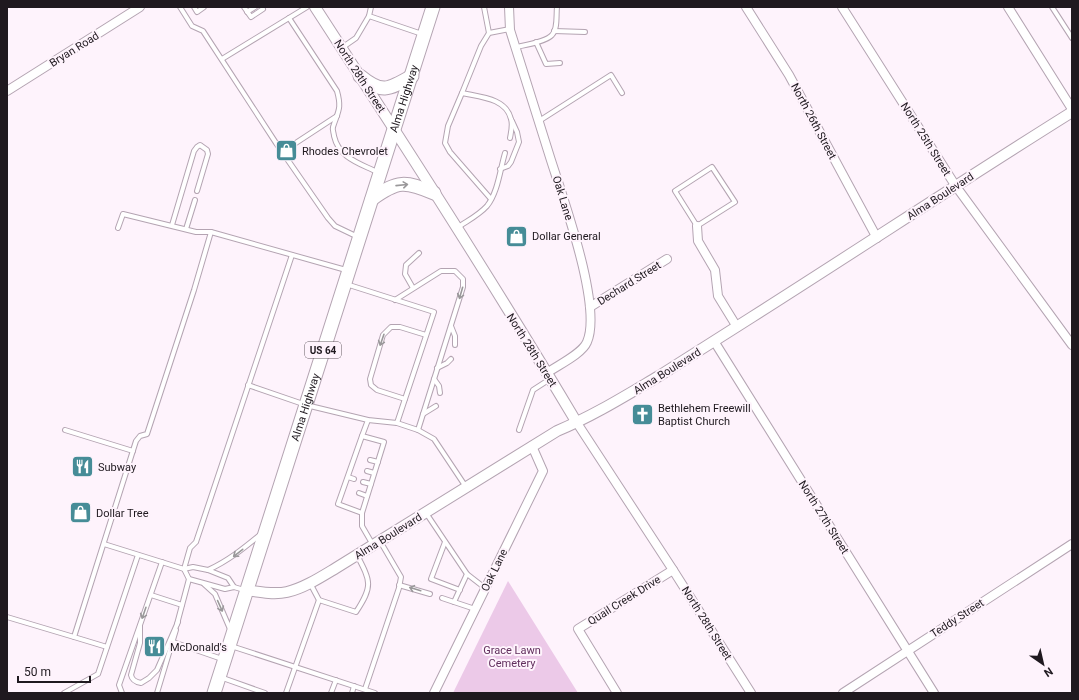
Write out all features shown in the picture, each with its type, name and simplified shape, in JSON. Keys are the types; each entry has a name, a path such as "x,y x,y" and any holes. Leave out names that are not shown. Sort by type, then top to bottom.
{"main road":[{"name":"Alma Highway","path":"214,693 231,640 240,588 266,530 433,7"},
{"path":"360,76 372,85 381,88 393,87 412,76"},
{"path":"372,199 385,189 399,184 408,184 434,193"}],"street":[{"name":"Bryan Road","path":"7,91 140,7"},
{"name":"North 28th Street","path":"314,7 342,48 457,228 576,423 673,570 751,693"},
{"name":"Oak Lane","path":"509,7 510,29 581,257 590,307 590,332 587,343 579,352 548,375"},
{"name":"North 26th Street","path":"746,7 788,75 877,238"},
{"name":"North 25th Street","path":"842,7 955,186 1072,345"},
{"path":"1008,7 1072,109"},
{"name":"Alma Boulevard","path":"240,588 270,593 287,592 310,582 357,555 557,431 609,406 877,238 955,186 1072,112"},
{"path":"697,226 698,241 715,270 718,296 736,327"},
{"name":"Dechard Street","path":"590,307 667,259"},
{"name":"North 27th Street","path":"714,341 934,693"},
{"name":"Oak Lane","path":"434,693 543,471 532,446"},
{"name":"Teddy Street","path":"843,693 1072,544"},
{"name":"Quail Creek Drive","path":"617,693 578,629 673,570"}],"lane":[{"path":"180,7 192,26 203,31 282,152 328,218 335,226 359,238"},
{"path":"194,7 197,12 204,7"},
{"path":"244,7 251,17 263,9"},
{"path":"247,12 255,7"},
{"path":"222,59 307,7"},
{"path":"342,48 356,38 369,15 371,7"},
{"path":"484,7 488,32 448,126 445,135 445,143 450,152 491,199"},
{"path":"516,47 548,38 552,35 554,31 557,7"},
{"path":"1052,7 1072,38"},
{"path":"364,12 425,35"},
{"path":"289,18 337,91 340,102 338,115 332,128 336,143 347,158 380,173"},
{"path":"488,32 510,29"},
{"path":"554,31 585,32"},
{"path":"536,42 546,64 560,63"},
{"path":"539,121 611,75 622,92"},
{"path":"462,92 498,102 508,112 517,132 519,142 511,162 508,166 500,169"},
{"path":"282,152 338,115"},
{"path":"510,138 512,121"},
{"path":"172,225 194,151 200,145 207,150 208,154 197,191"},
{"path":"457,228 477,215 491,199 505,153"},
{"path":"712,167 735,202 697,226 675,191 712,167"},
{"path":"186,229 195,200"},
{"path":"118,228 123,214 196,232 211,232 349,271"},
{"path":"74,637 136,441 140,436 147,434 211,232"},
{"path":"413,288 405,274 406,265 419,253"},
{"path":"157,693 173,642 189,579 184,569 190,548 196,542 292,255"},
{"path":"395,300 441,271 456,271 463,279 463,287 418,430"},
{"path":"345,284 434,312 397,423"},
{"path":"451,325 455,336 455,345"},
{"path":"405,399 377,390 371,385 370,379 383,335 391,327 400,327 426,335"},
{"path":"437,368 447,364 451,359"},
{"path":"519,430 533,390 548,375"},
{"path":"434,379 439,386 440,393"},
{"path":"248,385 306,405 368,420 397,423 418,430 434,439 466,487"},
{"path":"423,414 436,406"},
{"path":"362,513 338,504 368,420"},
{"path":"65,430 133,451"},
{"path":"362,436 384,442 362,513 362,526 401,577 365,690"},
{"path":"355,456 361,458"},
{"path":"370,460 378,462"},
{"path":"351,467 357,469"},
{"path":"367,471 374,473"},
{"path":"348,478 354,479"},
{"path":"363,482 371,484"},
{"path":"344,488 350,490"},
{"path":"360,493 367,496"},
{"path":"425,512 467,574 485,588"},
{"path":"208,570 220,565 236,555 266,530"},
{"path":"445,542 431,579 460,590"},
{"path":"104,544 184,569 193,567 208,570 228,578 240,588"},
{"path":"64,693 98,674 138,555"},
{"path":"310,582 319,600 356,612 365,598 369,585 368,577 357,555"},
{"path":"122,693 119,685 162,562"},
{"path":"454,602 467,574"},
{"path":"189,579 225,589 240,588"},
{"path":"202,582 215,594 231,640 296,666 375,693"},
{"path":"399,584 430,594"},
{"path":"151,595 182,605"},
{"path":"442,598 475,609"},
{"path":"286,693 319,600"},
{"path":"7,617 107,647"},
{"path":"140,626 140,643 131,675 132,679 141,683 157,670 178,622"},
{"path":"173,642 224,660"},
{"path":"219,676 265,693"},
{"path":"331,693 336,680"},
{"path":"352,693 354,686"}],"green space":[{"name":"Grace Lawn Cemetery","path":"508,581 578,693 453,693"}],"place":[{"name":"Rhodes Chevrolet","path":"286,151"},
{"name":"Dollar General","path":"517,236"},
{"name":"Bethlehem Freewill Baptist Church","path":"643,414"},
{"name":"Subway","path":"82,467"},
{"name":"Dollar Tree","path":"80,513"},
{"name":"McDonald's","path":"155,647"}]}
